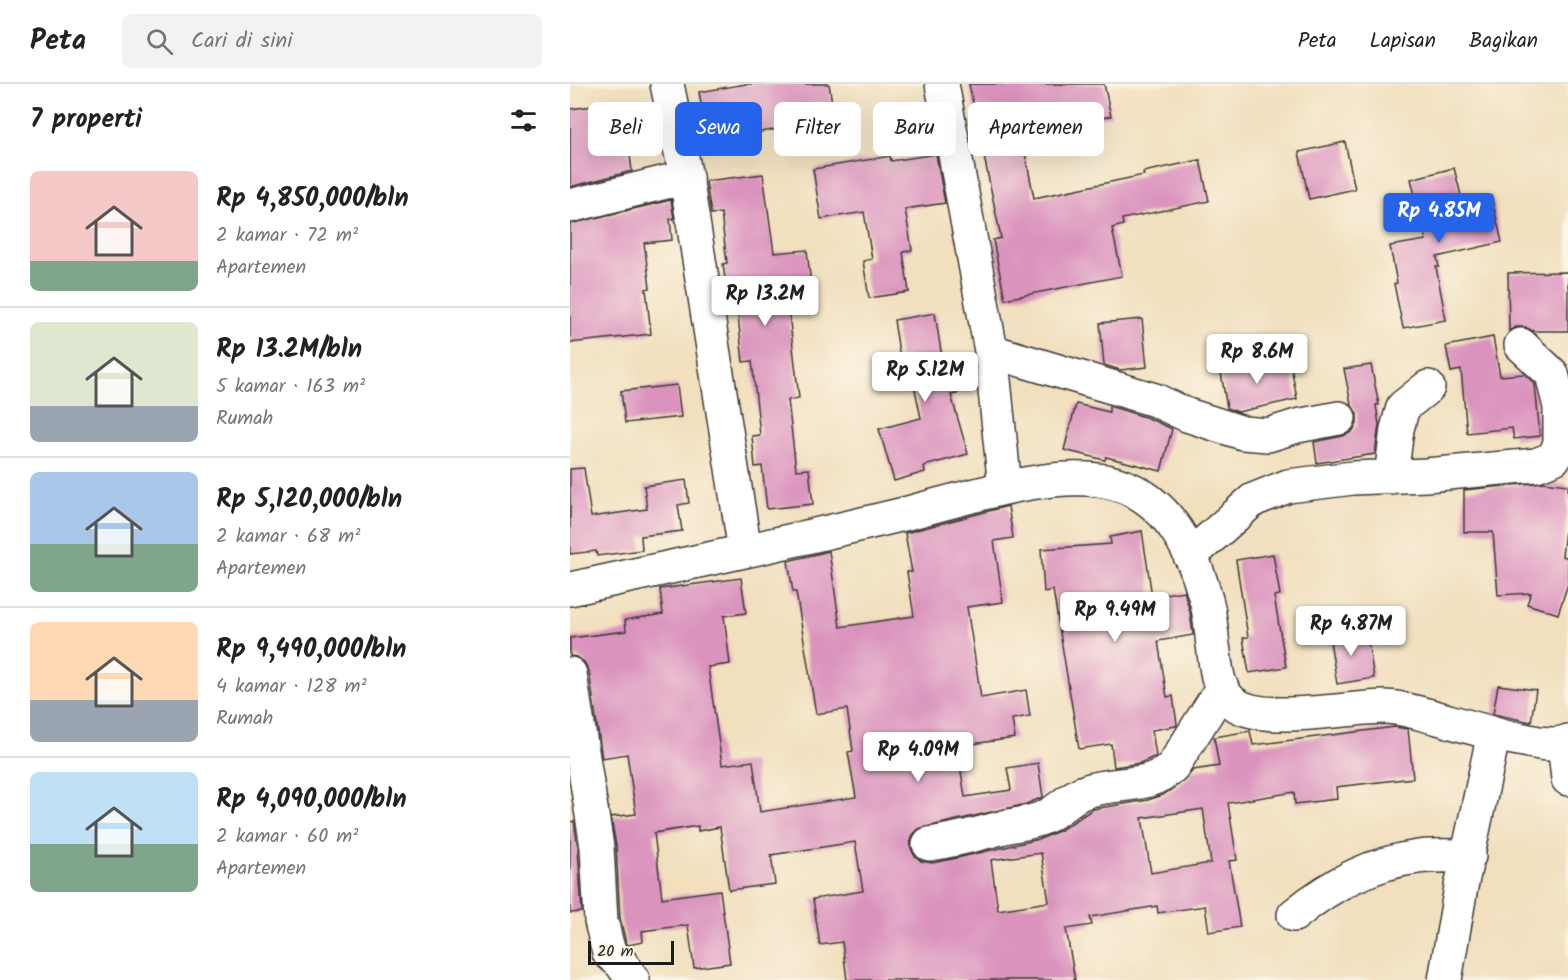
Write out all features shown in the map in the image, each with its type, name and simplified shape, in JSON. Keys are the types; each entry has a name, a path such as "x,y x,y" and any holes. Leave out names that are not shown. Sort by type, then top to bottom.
{"street":[{"path":"667,84 686,177 745,551"},
{"path":"942,84 991,351 1005,488"},
{"path":"570,206 686,177"},
{"path":"1190,556 1253,500 1288,486 1353,478 1536,465 1554,458 1560,443 1560,407 1552,374 1521,345"},
{"path":"991,351 1155,400 1187,415 1242,434 1268,435 1339,417"},
{"path":"1391,477 1397,429 1403,407 1428,387"},
{"path":"570,589 745,551 1005,488 1066,477 1117,484 1146,498 1169,518 1190,556 1206,597 1221,690 1232,703 1244,710 1274,714 1386,707 1539,743 1566,742 1568,779"},
{"path":"570,674 597,847 601,921 609,953 621,963 633,980"},
{"path":"928,844 951,842 1041,819 1061,808 1078,794 1150,780 1166,774 1221,690"},
{"path":"1445,980 1461,887 1494,734"},
{"path":"1294,915 1312,899 1353,875 1379,866 1418,857 1469,856"}],"building":[{"path":"746,84 829,84 832,102 774,102 774,130 762,132 762,102 701,102 699,92"},
{"path":"969,84 1104,84 1111,116 1104,117 1104,102 973,102"},
{"path":"588,107 588,156 630,156 632,171 570,187 570,109"},
{"path":"1345,142 1355,189 1309,199 1299,152"},
{"path":"890,156 891,161 936,156 945,203 905,209 912,250 903,252 909,292 869,298 863,261 872,259 864,212 821,219 813,169"},
{"path":"984,156 1026,156 1034,198 1144,175 1143,172 1200,160 1209,201 1122,219 1123,225 1112,228 1122,276 1005,299 993,240 1001,238"},
{"path":"1454,168 1463,203 1491,196 1502,242 1437,257 1439,267 1436,267 1446,320 1403,328 1394,284 1397,283 1390,246 1426,240 1411,179"},
{"path":"763,174 774,253 807,250 812,294 787,297 799,398 788,400 796,470 809,469 813,504 767,509 762,466 755,467 752,436 760,435 752,361 743,362 737,307 729,308 723,264 727,263 721,213 711,214 706,181"},
{"path":"671,200 674,219 670,219 672,240 644,243 650,288 646,289 651,334 570,343 570,224"},
{"path":"1568,272 1568,331 1533,331 1525,327 1516,327 1509,331 1508,273"},
{"path":"935,313 942,358 951,356 957,394 951,395 968,454 924,466 925,472 894,481 879,429 921,418 908,356 900,358 894,320"},
{"path":"1142,319 1147,367 1120,370 1104,365 1100,323"},
{"path":"1493,337 1500,376 1524,374 1535,384 1540,436 1514,439 1512,428 1467,433 1461,370 1451,372 1446,346"},
{"path":"1290,361 1297,399 1238,412 1227,408 1220,367 1249,362 1250,368"},
{"path":"1371,365 1379,405 1376,405 1379,424 1375,454 1317,463 1314,442 1343,436 1352,432 1357,424 1357,414 1351,404 1344,369"},
{"path":"677,385 681,417 625,423 621,391"},
{"path":"1076,404 1109,412 1109,406 1148,418 1172,429 1161,471 1106,457 1105,460 1064,450"},
{"path":"584,468 591,517 647,509 644,486 686,480 689,503 678,505 682,531 641,536 642,550 597,556 596,551 570,554 570,469"},
{"path":"1543,482 1568,485 1562,556 1568,558 1568,584 1558,614 1527,604 1531,593 1498,595 1493,532 1464,532 1464,490"},
{"path":"1008,506 1013,538 994,541 1003,602 967,607 981,698 1026,690 1030,716 1012,719 1015,738 957,746 965,797 1011,790 1007,768 1038,763 1043,797 1026,804 918,829 912,836 910,846 914,855 921,861 932,863 1040,839 1059,831 1093,809 1148,800 1163,795 1185,780 1193,770 1219,766 1214,737 1250,731 1253,745 1395,727 1408,729 1413,778 1336,787 1337,799 1295,804 1294,792 1228,803 1237,860 1229,861 1240,927 1209,932 1205,906 1158,913 1157,906 1090,917 1092,925 1066,929 1075,980 847,980 842,942 820,945 813,899 863,891 855,842 771,855 775,884 729,890 720,827 698,831 698,826 654,833 662,898 720,890 730,963 694,968 688,925 642,931 643,942 628,945 620,918 616,846 611,817 636,814 627,754 602,758 589,671 584,662 577,657 570,656 570,638 626,631 625,620 663,614 660,589 741,578 746,613 724,616 730,664 708,667 722,765 753,761 760,812 856,797 848,752 853,751 847,709 816,714 796,592 793,592 788,561 829,551 840,627 914,616 907,572 912,572 905,533","holes":["1203,809 1211,863 1151,873 1142,818","1041,853 1049,902 998,910 991,860"]},
{"path":"1142,531 1152,596 1184,591 1193,635 1158,641 1167,697 1173,696 1176,726 1152,730 1156,756 1140,763 1114,767 1111,744 1079,749 1053,590 1044,592 1041,549 1111,544 1110,537"},
{"path":"1273,554 1280,595 1274,596 1286,667 1249,673 1243,638 1248,637 1236,560"},
{"path":"1366,630 1374,678 1337,684 1329,635"},
{"path":"1498,685 1536,690 1531,722 1493,714"},
{"path":"574,821 582,912 570,913 570,822"}]}
